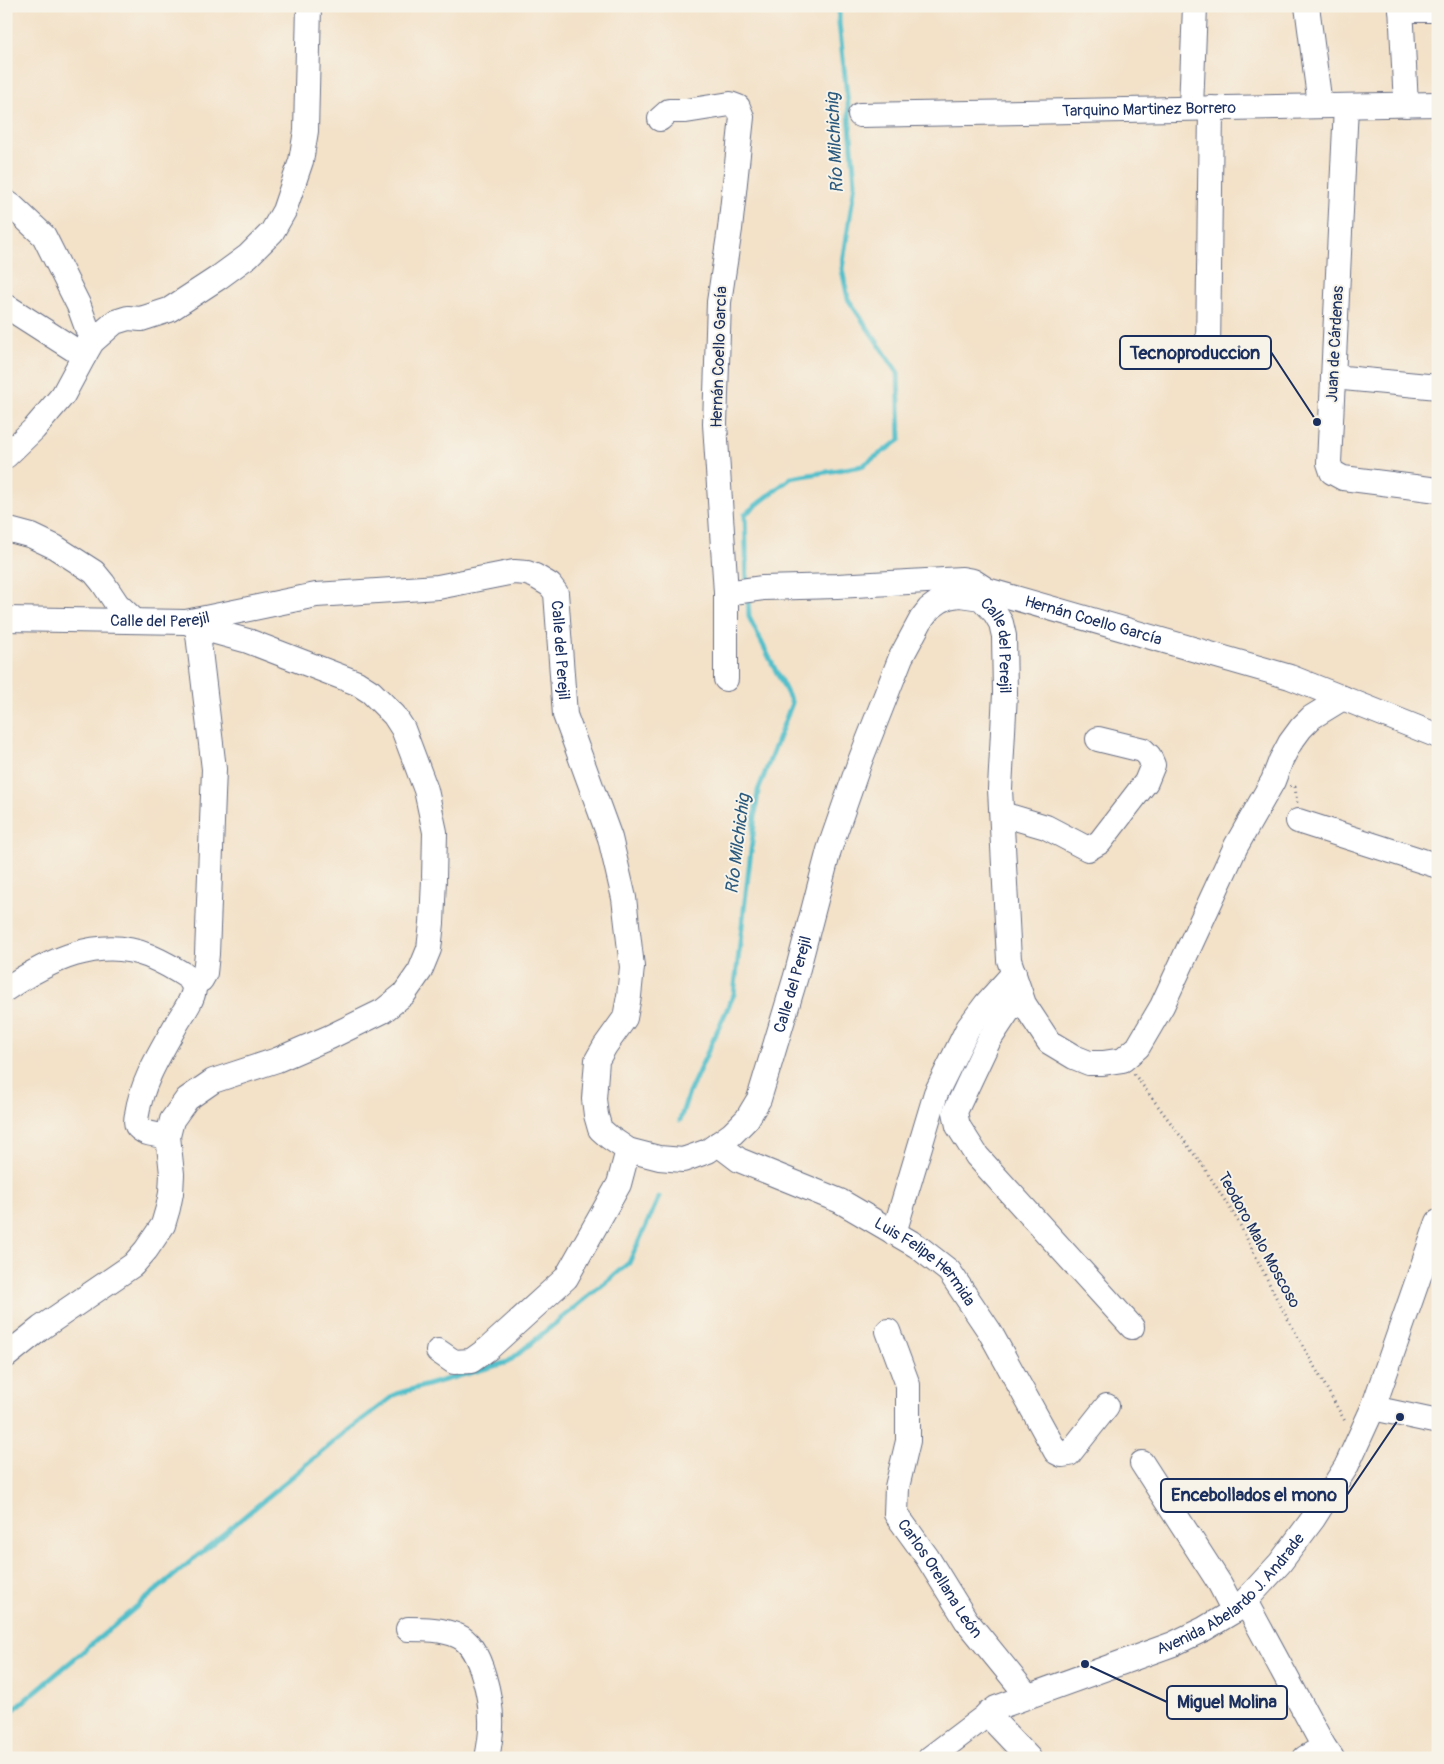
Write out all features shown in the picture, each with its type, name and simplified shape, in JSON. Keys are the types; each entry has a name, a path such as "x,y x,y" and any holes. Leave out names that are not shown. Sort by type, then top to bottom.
{"street":[{"path":"6,456 34,430 64,395 88,349 115,322 128,318 141,320 169,310 248,256 272,232 284,211 301,161 306,131 309,6"},
{"path":"1195,6 1201,108 1208,352"},
{"path":"1307,6 1320,106"},
{"path":"1406,105 1401,8 1438,10"},
{"name":"Hernán Coello García","path":"665,115 730,104 738,107 742,117 730,229 719,302 715,424 732,593 726,679"},
{"name":"Tarquino Martinez Borrero","path":"860,115 1438,104"},
{"name":"Juan de Cárdenas","path":"1346,106 1329,463 1332,472 1343,478 1438,490"},
{"path":"6,202 44,236 79,306 88,349"},
{"path":"6,306 88,349"},
{"path":"1333,377 1438,387"},
{"path":"6,529 32,536 94,572 117,604 135,621"},
{"name":"Calle del Perejil","path":"6,619 191,624 316,594 438,587 514,572 535,576 554,589 556,593 565,715 610,838 624,898 632,967 625,1018 605,1046 598,1060 594,1099 600,1129 628,1150 660,1158 683,1160 708,1151 732,1134 747,1119 759,1099 796,976 829,850 860,761 901,657 922,618 929,609 948,597 984,594 1001,624 1004,636 1006,693 1000,790 1009,960 1024,1004 1049,1042 1074,1058 1089,1063 1123,1060"},
{"name":"Hernán Coello García","path":"732,593 763,588 962,579 973,581 984,594 1290,677 1438,736"},
{"path":"6,1356 41,1328 133,1265 146,1250 162,1225 168,1208 172,1174 168,1136 172,1120 187,1099 213,1081 277,1060 383,1011 404,994 420,971 429,949 432,923 435,832 426,790 403,729 394,715 370,692 357,683 248,641 191,624 214,769 208,954 205,974 202,980 193,983"},
{"path":"1123,1060 1138,1047 1162,1006 1236,846 1273,781 1290,743 1312,717 1343,698"},
{"path":"1002,814 1046,827 1088,850 1100,842 1146,782 1152,765 1149,756 1143,750 1098,738"},
{"path":"1298,821 1438,866"},
{"path":"6,988 28,974 73,954 105,948 148,955 189,978 193,983 194,989 153,1067 139,1099 136,1120 140,1130 168,1136"},
{"path":"894,1233 936,1093 968,1028 986,1004 1017,983"},
{"path":"1017,983 961,1097 955,1112 958,1126 977,1156 1132,1327"},
{"name":"Luis Felipe Hermida","path":"718,1144 739,1160 840,1201 917,1246 949,1271 990,1332 1056,1452 1062,1455 1069,1454 1107,1406"},
{"path":"438,1351 454,1362 471,1361 489,1348 566,1278 619,1184 628,1150"},
{"name":"Avenida Abelardo J. Andrade","path":"930,1758 996,1708 1027,1695 1173,1644 1204,1629 1240,1606 1280,1563 1313,1519 1346,1466 1373,1408 1438,1222"},
{"name":"Carlos Orellana León","path":"888,1331 908,1385 908,1441 897,1487 896,1514 927,1557 966,1620 1027,1695"},
{"path":"1373,1408 1438,1422"},
{"path":"1142,1464 1220,1584 1240,1606 1320,1754"},
{"path":"408,1629 428,1630 458,1636 470,1644 477,1657 489,1696 492,1728 487,1758"},
{"path":"987,1714 1029,1758"}],"path":[{"name":"Teodoro Malo Moscoso","path":"1123,1060 1203,1166 1238,1221 1279,1303 1357,1443"}],"waterway":[{"name":"Río Milchichig","path":"747,584 745,514 791,478 862,466 900,440 898,373 848,299 842,269 855,183 839,23 839,6"},
{"name":"Río Milchichig","path":"680,1120 688,1095 734,994 758,791 792,703 749,617 748,597"},
{"path":"6,1716 337,1439 396,1394 508,1362 629,1263 659,1197"}],"place":[{"name":"Tecnoproduccion","path":"1317,422"},
{"name":"Encebollados el mono","path":"1400,1417"},
{"name":"Miguel Molina","path":"1085,1664"}]}
